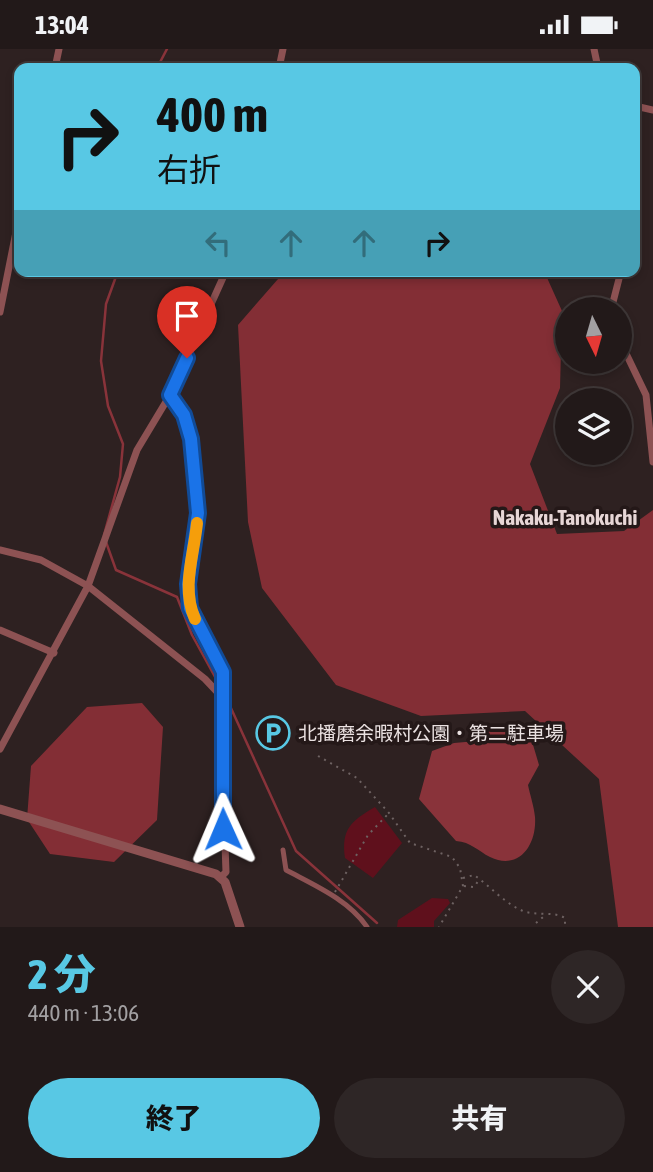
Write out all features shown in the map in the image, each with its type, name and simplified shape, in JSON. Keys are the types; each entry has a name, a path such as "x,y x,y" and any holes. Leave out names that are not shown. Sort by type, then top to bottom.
{"street":[{"path":"0,312 14,242"},
{"path":"0,748 54,653 88,586 137,450 170,395 223,277"},
{"path":"614,297 619,277"},
{"path":"632,366 646,395 650,413 653,462"},
{"path":"170,395 184,415 191,439 198,513 188,584 190,608 223,672 221,697 226,872 221,877"},
{"path":"0,550 41,559 88,586 205,679 221,697"},
{"path":"0,631 54,653"},
{"path":"0,809 221,877"},
{"path":"283,850 286,870 333,895 360,916 366,927"},
{"path":"221,877 240,927"}],"path":[{"path":"318,757 357,778 389,813 410,843 452,856 460,868 463,885 439,927"},
{"path":"333,895 368,835 389,813"},
{"path":"462,879 474,875 522,911 544,916 560,915 565,918 565,927"},
{"path":"463,885 474,887 480,880"},
{"path":"536,923 544,916"}],"shaded area":[{"path":"280,277 547,277 556,297 555,375 560,375 560,388 555,388 555,401 530,464 557,534 624,531 653,510 653,927 618,927 599,779 525,711 421,716 336,685 262,588 248,522 238,325"},
{"path":"142,703 163,727 157,820 114,862 50,854 27,819 31,766 87,707"},
{"path":"490,729 514,729 531,738 539,765 528,785 535,817 533,837 524,853 510,861 490,857 470,845 456,841 419,799 432,751 454,743 477,741"},
{"path":"375,807 402,843 373,878 345,858 344,848 346,833 350,827"},
{"path":"432,898 448,899 450,903 434,921 434,927 397,927 398,920"}],"waterway":[{"path":"160,63 167,49"},
{"path":"104,535 120,477 123,444 108,406 101,361 106,304 116,277"},
{"path":"106,542 116,570 177,597 192,635 220,686"},
{"path":"225,695 296,851 377,923"}],"slow traffic":[{"path":"195,619 190,608 188,584 197,523"}],"place":[{"name":"北播磨余暇村公園・第二駐車場","path":"273,733"}],"district":[{"name":"Nakaku-Tanokuchi","path":"565,517"}],"route":[{"path":"187,358 170,395 184,415 189,428 198,513 188,584 190,608 218,657 223,672 223,829"}]}
